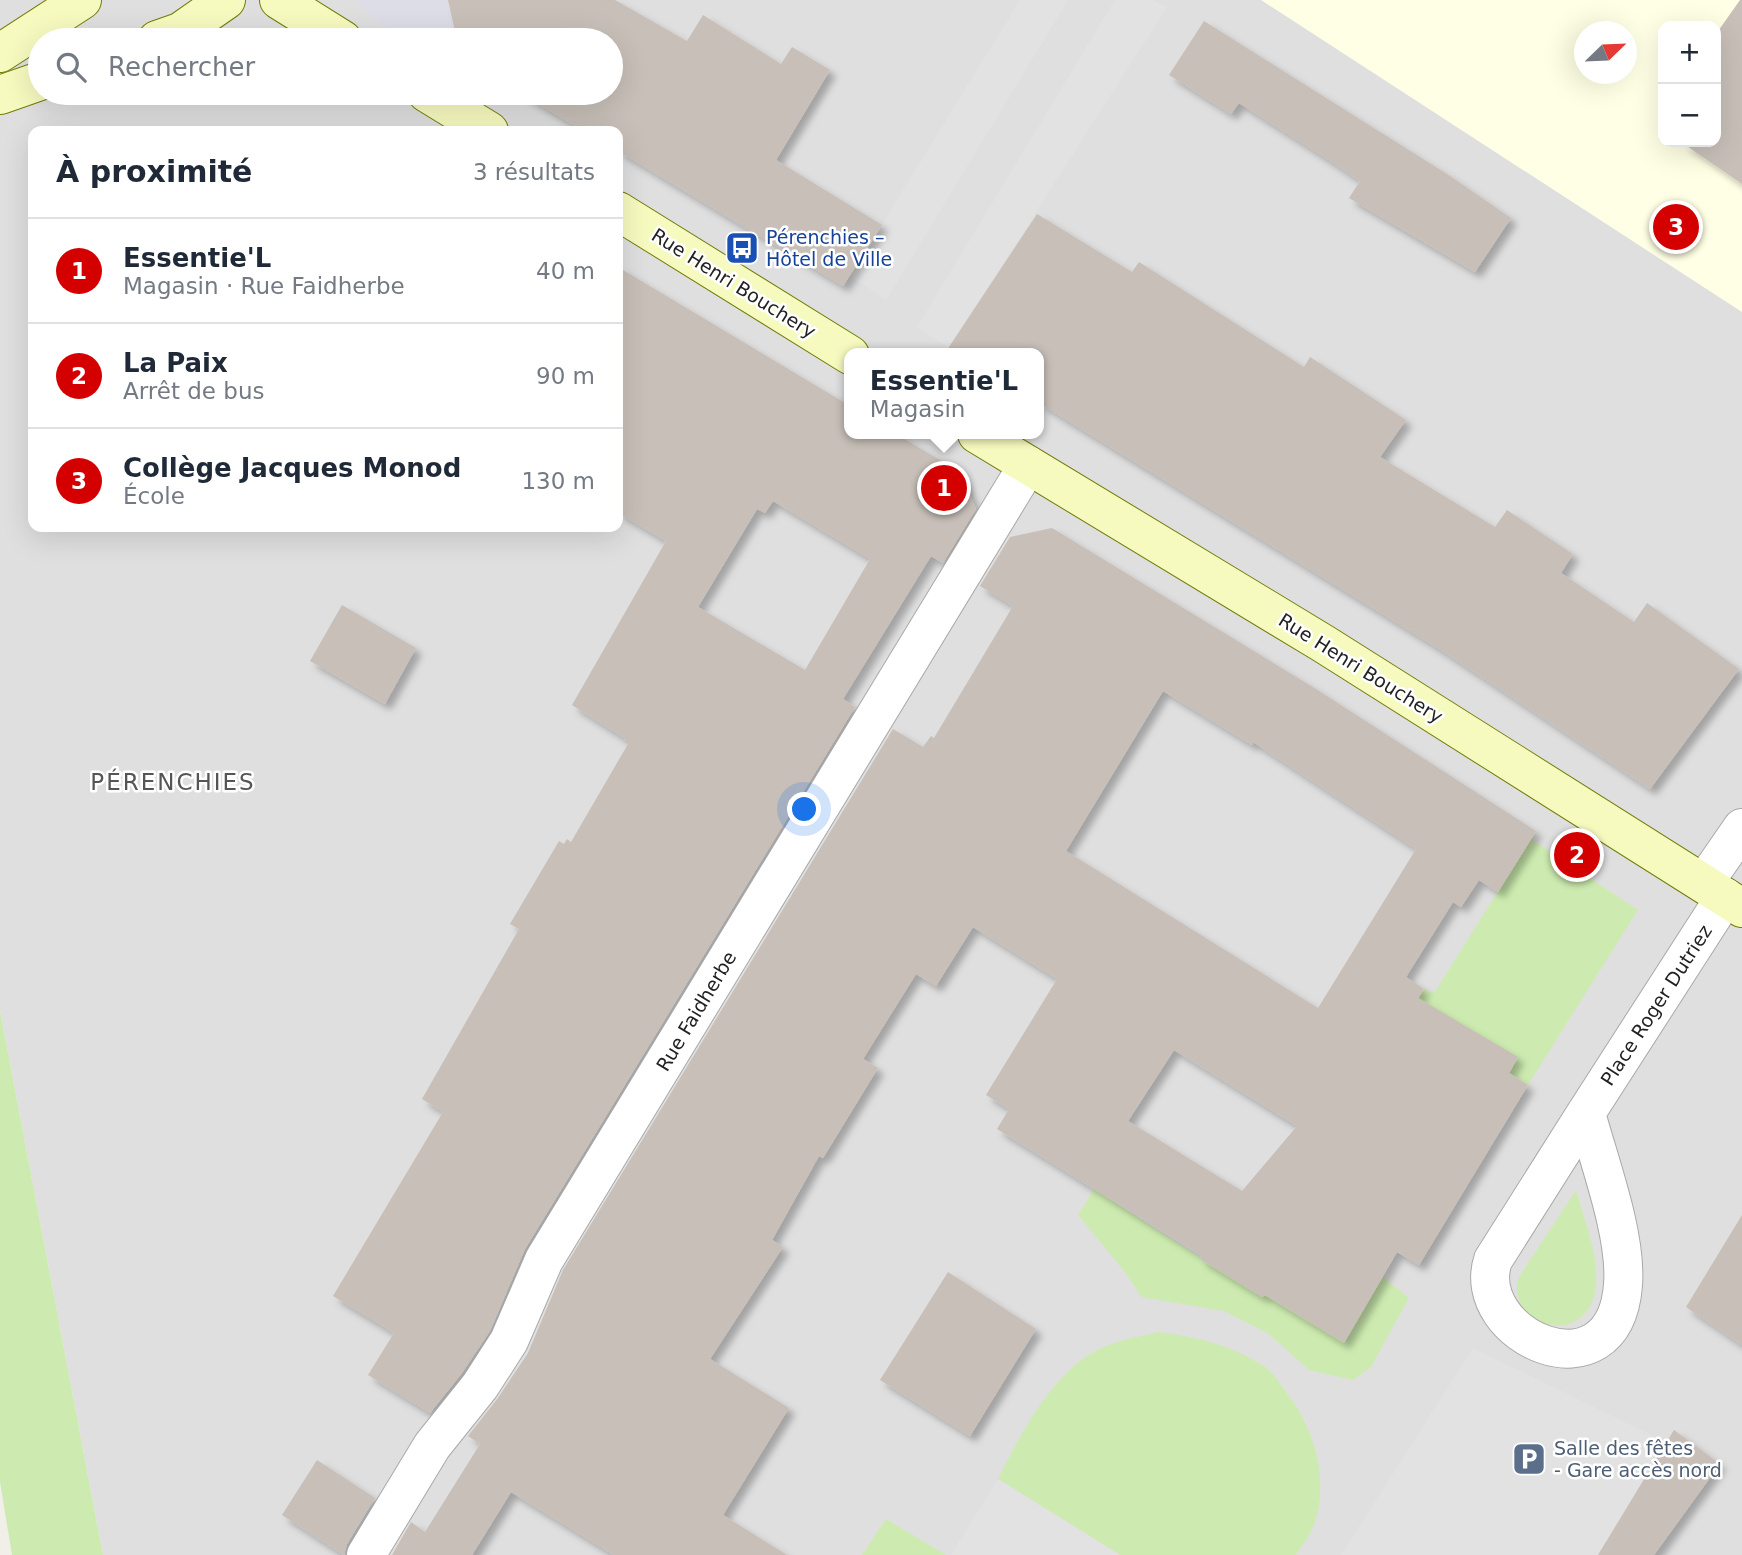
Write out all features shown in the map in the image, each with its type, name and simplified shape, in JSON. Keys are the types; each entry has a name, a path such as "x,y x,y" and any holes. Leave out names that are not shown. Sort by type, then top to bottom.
{"main road":[{"path":"39,28 82,0"},
{"path":"186,28 226,0"},
{"path":"279,0 324,28"},
{"path":"0,53 28,35"},
{"path":"0,95 28,85"},
{"path":"447,105 481,126"},
{"name":"Rue Henri Bouchery","path":"623,214 844,352"},
{"name":"Rue Henri Bouchery","path":"985,439 1324,644 1724,896"}],"street":[{"name":"Rue Faidherbe","path":"366,1555 432,1446 480,1386 509,1341 544,1260 1028,466"},
{"name":"Place Roger Dutriez","path":"1586,1113 1619,1238 1623,1285 1618,1310 1605,1335 1591,1345 1560,1350 1539,1343 1504,1317 1494,1300 1488,1280 1493,1260 1586,1113 1724,896 1742,828"}],"shaded area":[{"path":"0,0 1742,0 1742,1555 103,1555 0,1010"},
{"path":"355,0 447,0 453,28 386,28"},
{"path":"1020,0 1068,0 886,300 850,276"},
{"path":"1115,0 1153,0 1167,7 949,348 917,327"},
{"path":"1261,0 1742,0 1742,312"},
{"name":"Salle des fêtes - Gare accès nord","path":"1473,1348 1666,1442 1598,1555 1341,1555"},
{"path":"998,1479 1120,1555 951,1555"}],"green space":[{"path":"1531,839 1638,910 1528,1085 1509,1073 1518,1057 1386,1050 1424,989 1434,993"},
{"path":"0,1010 103,1555 12,1555 0,1482"},
{"path":"1094,1189 1262,1297 1265,1295 1344,1342 1383,1277 1409,1298 1371,1367 1353,1380 1309,1370 1269,1334 1224,1311 1141,1297 1078,1215"},
{"path":"1576,1190 1593,1250 1596,1286 1590,1307 1578,1319 1564,1325 1548,1325 1534,1319 1523,1308 1517,1294 1519,1277"},
{"path":"1159,1332 1214,1343 1253,1359 1272,1373 1298,1410 1307,1426 1318,1459 1320,1493 1313,1527 1296,1555 1120,1555 998,1479 1035,1412 1072,1368 1103,1347"},
{"path":"886,1519 946,1555 862,1555"}],"building":[{"path":"448,0 615,0 687,41 703,15 781,64 792,47 830,70 776,160 882,225 843,286 623,154 623,126 576,126 540,105 623,105 623,28 454,28"},
{"path":"1742,0 1742,184 1688,147 1721,147 1721,27"},
{"path":"1204,21 1450,176 1511,218 1475,272 1349,198 1360,181 1329,160 1239,103 1231,114 1169,75"},
{"path":"1037,214 1132,272 1139,262 1304,367 1310,357 1406,420 1380,457 1495,527 1507,510 1573,554 1561,573 1634,622 1647,603 1739,669 1650,789 1441,650 1044,406 1044,348 948,348"},
{"path":"623,270 844,402 844,439 904,439 960,472 976,509 943,563 931,556 843,699 855,707 525,1249 490,1331 462,1373 430,1413 368,1375 394,1333 333,1296 443,1112 422,1099 519,929 510,924 559,841 564,844 567,839 571,842 628,744 624,742 626,739 572,705 666,541 623,516","holes":["773,501 870,559 805,670 698,607 757,509 765,513"]},
{"path":"1052,528 1316,689 1536,831 1498,892 1479,880 1461,907 1453,902 1406,977 1424,989 1418,998 1518,1057 1509,1073 1528,1085 1419,1265 1397,1252 1344,1343 1200,1259 1202,1256 997,1129 1009,1109 986,1095 1057,979 973,927 936,986 916,974 863,1059 878,1068 823,1158 819,1156 772,1240 783,1247 710,1359 789,1408 723,1515 787,1555 614,1555 511,1492 472,1555 392,1555 411,1522 425,1532 480,1444 468,1436 528,1353 563,1270 893,729 923,747 931,736 934,738 1013,606 980,586 1010,537","holes":["1163,691 1252,745 1253,742 1416,849 1318,1008 1066,851","1174,1050 1297,1126 1242,1191 1128,1121"]},
{"path":"342,605 416,648 385,704 310,661"},
{"path":"1742,1215 1742,1345 1686,1307"},
{"path":"948,1272 1036,1329 970,1436 880,1380"},
{"path":"1674,1430 1720,1464 1654,1555 1598,1555"},
{"path":"317,1460 375,1498 347,1544 344,1555 282,1515"}],"place":[{"name":"Collège Jacques Monod","path":"1676,227"},
{"name":"Pérenchies – Hôtel de Ville","path":"742,248"},
{"name":"Essentie'L","path":"944,488"},
{"name":"La Paix","path":"1577,855"},
{"name":"Salle des fêtes - Gare accès nord","path":"1529,1459"}],"district":[{"name":"PÉRENCHIES","path":"173,782"}]}
